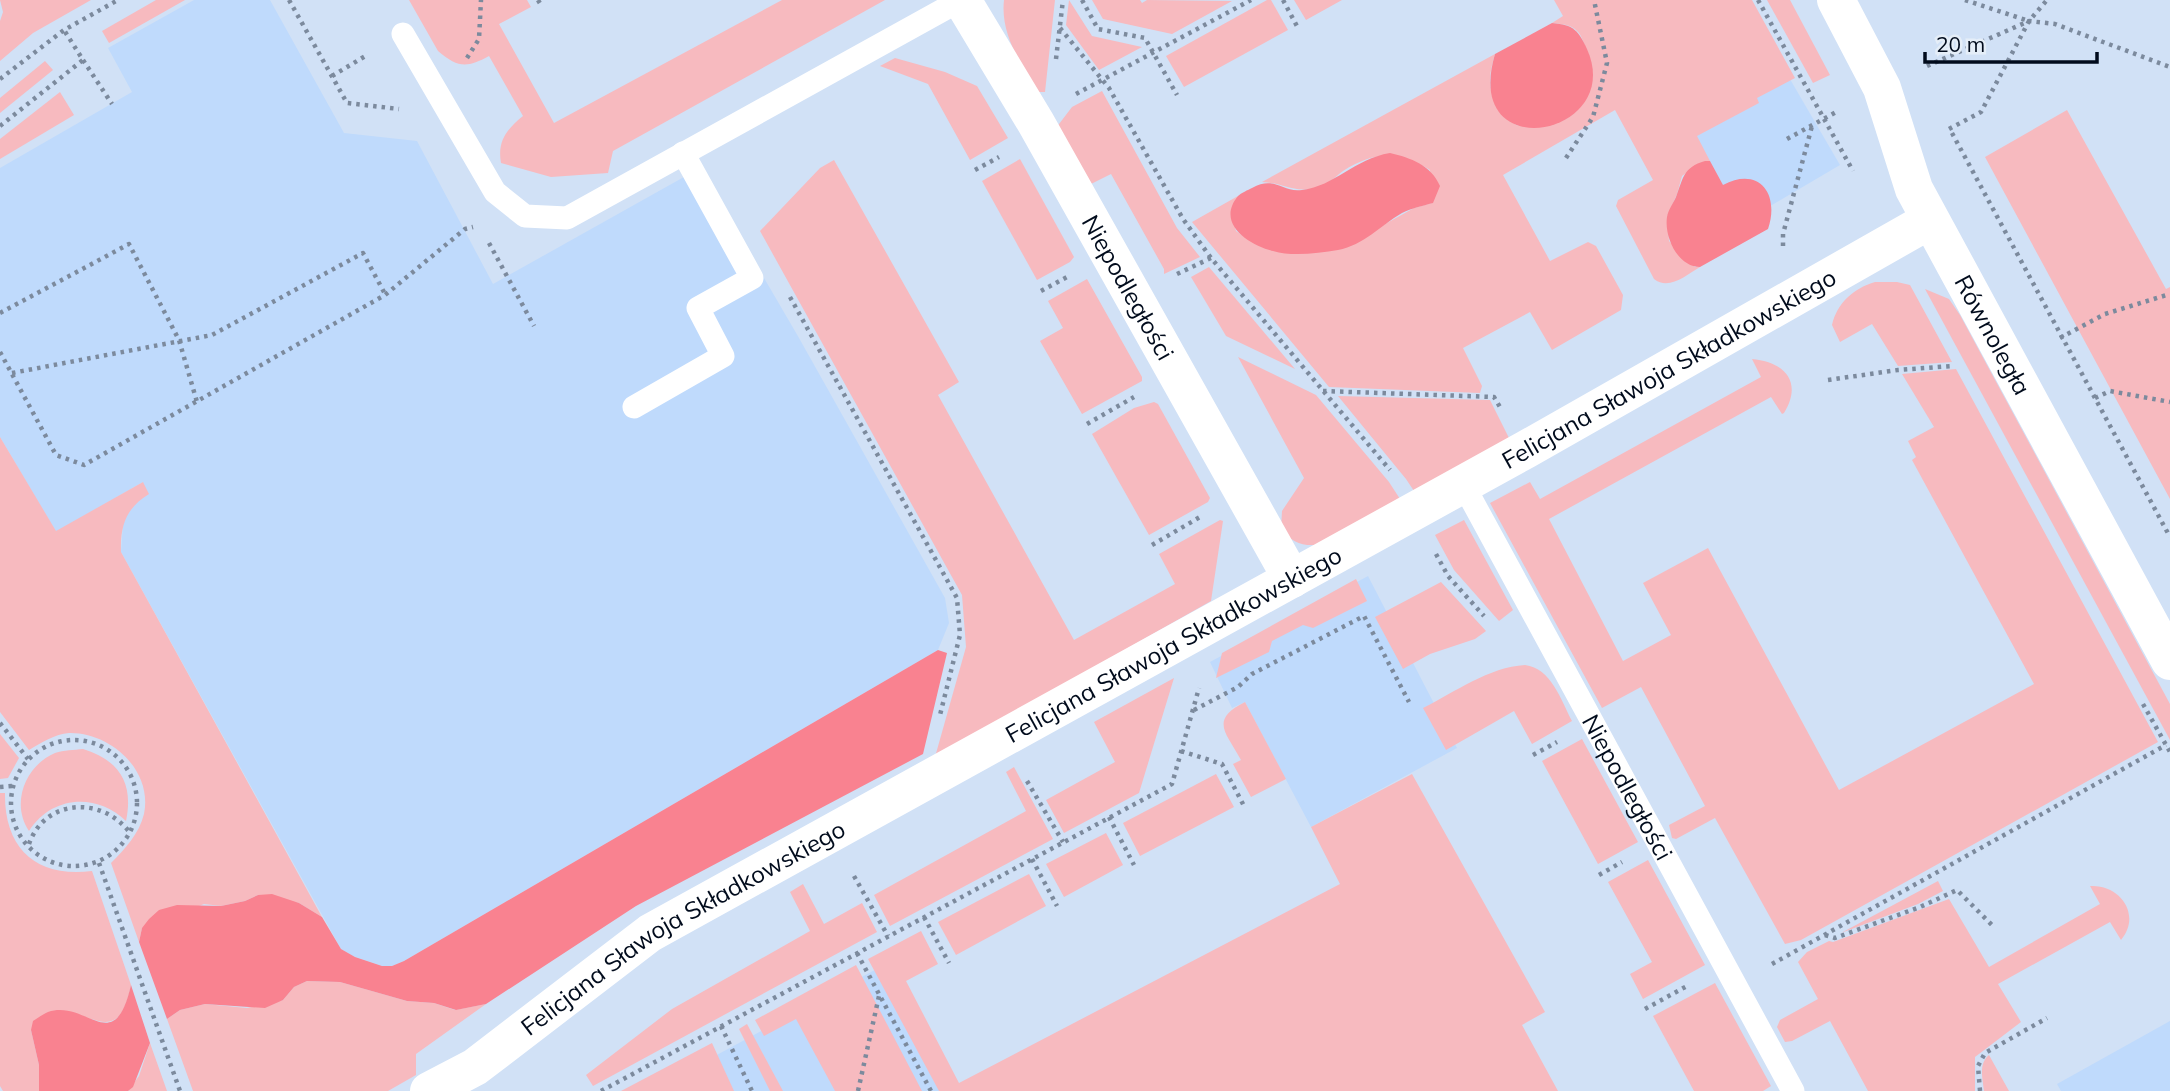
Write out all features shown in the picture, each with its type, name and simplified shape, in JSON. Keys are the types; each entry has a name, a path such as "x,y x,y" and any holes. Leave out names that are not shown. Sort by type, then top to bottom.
{"street":[{"name":"Niepodległości","path":"961,0 1036,123 1292,579"},
{"name":"Równoległa","path":"1836,0 1882,88 1914,189 2170,661"},
{"name":"Felicjana Sławoja Składkowskiego","path":"429,1091 475,1067 650,933 1525,450 1930,220"}],"lane":[{"path":"403,34 495,192 525,216 567,218 961,0"},
{"path":"634,407 723,356 698,308 752,278 683,153"},
{"name":"Niepodległości","path":"1463,484 1793,1091"}],"path":[{"path":"0,79 64,30 118,0"},
{"path":"289,0 347,103 406,109"},
{"path":"432,85 462,65 474,49 479,39 481,0"},
{"path":"1082,0 1098,29 1145,38 1177,95"},
{"path":"1100,79 1251,0"},
{"path":"1283,0 1298,28"},
{"path":"1566,158 1593,117 1607,63 1594,0"},
{"path":"1965,0 2029,21 2055,24 2170,67"},
{"path":"1949,129 1981,112 2029,21 2047,0"},
{"path":"1918,70 2029,21"},
{"path":"1059,28 1109,88 1190,229 1210,258 1393,473 1448,576 1493,625"},
{"path":"64,30 112,104"},
{"path":"0,126 83,60"},
{"path":"1943,117 2170,537"},
{"path":"1780,306 1783,234 1812,125"},
{"path":"0,352 56,456 84,466 385,295 465,229"},
{"path":"486,236 534,326"},
{"path":"0,313 129,244 179,340 197,402"},
{"path":"12,373 212,335 363,253 385,295"},
{"path":"2062,337 2105,314 2170,294"},
{"path":"790,297 957,598 960,635 930,756 930,779"},
{"path":"1828,380 1898,370 1959,366"},
{"path":"1323,391 1494,397 1525,450"},
{"path":"2095,398 2110,391 2170,402"},
{"path":"1087,424 1138,395"},
{"path":"1152,545 1210,511"},
{"path":"1193,710 1238,687 1252,674 1364,616 1409,702"},
{"path":"601,1091 1171,784 1218,619"},
{"path":"0,723 28,759"},
{"path":"69,740 92,742 112,753 128,769 137,790 137,813 130,833 99,863 66,866 50,861 30,849 17,831 11,808 13,786 28,759 47,746 69,740"},
{"path":"1735,985 2166,745 2170,752"},
{"path":"1181,751 1222,764 1244,806"},
{"path":"1022,771 1063,842"},
{"path":"0,787 13,786"},
{"path":"29,845 31,837 46,818 75,806 106,812 130,833"},
{"path":"1109,817 1134,865"},
{"path":"1032,859 1057,906"},
{"path":"99,863 180,1091"},
{"path":"848,865 888,936"},
{"path":"1824,935 1835,938 1920,907 1956,890 1992,925"},
{"path":"924,917 949,963"},
{"path":"857,953 931,1091"},
{"path":"858,1091 879,995"},
{"path":"1980,1091 1978,1066 1985,1053 2047,1018"},
{"path":"721,1026 751,1091"}],"shaded area":[{"path":"0,0 91,0 33,33 0,61 0,21 3,12"},
{"path":"156,0 185,0 109,43 102,31"},
{"path":"194,0 270,0 344,133 417,141 493,284 700,168 945,598 949,623 938,650 404,961 392,966 382,966 341,949 121,552 123,523 130,508 137,501 143,482 56,532 0,437 0,168 132,92 108,48"},
{"path":"409,0 527,0 531,7 499,24 554,123 782,0 885,0 613,151 608,173 551,177 501,163 500,148 504,136 523,116 489,56 468,64 457,63 445,57 438,51"},
{"path":"1004,0 1055,0 1045,92 1037,92 1018,60 1005,25"},
{"path":"1069,0 1092,36 1142,47 1099,70 1066,25"},
{"path":"1092,0 1140,0 1142,3 1147,0 1232,1 1172,34 1103,19"},
{"path":"1271,0 1288,30 1184,87 1166,56"},
{"path":"1294,0 1342,0 1306,20"},
{"path":"1554,0 1752,0 1795,78 1757,98 1759,103 1697,136 1710,161 1700,163 1682,176 1667,217 1669,241 1695,267 1700,267 1671,283 1654,279 1616,206 1618,200 1653,180 1615,110 1503,175 1550,261 1588,242 1596,246 1623,295 1621,310 1552,350 1530,312 1463,348 1482,386 1480,393 1329,387 1192,222 1238,196 1231,212 1236,231 1292,253 1340,249 1414,208 1432,203 1430,170 1397,157 1376,157 1355,164 1315,188 1294,189 1262,182 1495,54 1490,77 1492,93 1516,125 1541,126 1564,120 1581,106 1587,95 1591,66 1589,54 1579,33 1569,26 1552,23 1563,16"},
{"path":"1767,0 1790,0 1830,75 1813,83"},
{"path":"1552,23 1570,27 1581,37 1587,49 1593,79 1584,103 1566,119 1543,127 1519,126 1501,114 1491,90 1495,54"},
{"path":"895,58 945,72 977,86 1008,138 970,160 928,84 880,66"},
{"path":"45,61 53,70 0,113 0,98"},
{"path":"1780,62 1840,165 1728,231 1668,127"},
{"path":"1102,91 1177,228 1200,257 1164,274 1164,269 1111,174 1089,185 1056,128 1072,107"},
{"path":"60,92 74,115 0,159 0,139"},
{"path":"2067,110 2166,289 2170,287 2170,499 1985,157"},
{"path":"1390,153 1420,164 1440,186 1433,203 1402,213 1356,244 1322,252 1281,253 1255,244 1238,232 1233,224 1232,206 1238,196 1260,184 1273,184 1295,190 1314,188 1366,161"},
{"path":"1020,159 1074,257 1070,262 1037,280 982,181"},
{"path":"834,160 959,382 938,395 1074,640 1175,584 1159,554 1220,520 1223,521 1211,601 935,757 966,647 962,595 760,231 820,168"},
{"path":"1705,161 1710,161 1723,185 1747,179 1764,187 1769,195 1771,216 1768,229 1700,267 1685,262 1674,249 1668,233 1667,217 1685,174"},
{"path":"1209,267 1295,369 1226,336 1191,277"},
{"path":"1087,279 1142,381 1082,414 1040,341 1063,328 1048,301"},
{"path":"1875,282 1910,285 1952,362 1898,366 1872,324 1840,342 1832,325 1842,303 1853,292"},
{"path":"1925,289 1949,299 1960,315 2170,704 2170,740"},
{"path":"1238,357 1316,395 1389,482 1400,499 1316,545 1301,544 1288,537 1281,529 1282,511 1304,478"},
{"path":"1752,359 1774,364 1788,376 1792,392 1784,413 1782,414 1771,397 1549,519 1623,661 1671,635 1643,583 1708,548 1839,790 2034,684 1912,460 1916,457 1908,441 1934,427 1902,374 1956,369 2158,742 1801,940 1785,944 1715,818 1676,839 1672,838 1669,825 1705,806 1641,687 1602,708 1490,503 1530,482 1540,499 1761,377"},
{"path":"1338,396 1490,400 1509,438 1414,491"},
{"path":"1154,402 1158,404 1210,498 1208,502 1149,535 1092,434 1134,408"},
{"path":"0,437 56,531 143,482 149,494 135,505 126,518 121,552 322,917 299,903 258,895 221,906 204,904 142,928 139,942 111,863 135,835 144,814 142,783 135,769 113,747 84,734 59,735 29,750 0,712"},
{"path":"1464,520 1513,610 1499,621 1454,570 1435,535"},
{"path":"1368,576 1457,748 1311,827 1245,702 1232,708 1210,662"},
{"path":"1356,579 1367,601 1313,628 1303,625 1272,641 1269,652 1216,678 1222,653"},
{"path":"1441,582 1486,631 1475,639 1430,654 1403,669 1375,617"},
{"path":"938,650 947,653 923,754 636,906 486,1004 456,1010 434,1003 407,1001 340,982 307,981 294,987 283,1000 265,1008 205,1004 180,1010 167,1019 139,942 142,928 159,910 177,905 221,906 258,895 272,894 299,903 322,917 341,949 382,966 392,966"},
{"path":"1525,665 1534,667 1548,678 1572,721 1532,744 1514,711 1446,750 1423,708 1485,675"},
{"path":"1174,678 1139,793 1064,833 1046,800 1115,762 1094,722"},
{"path":"1245,702 1286,779 1251,797 1233,764 1241,760 1224,727 1227,715"},
{"path":"0,734 19,758 8,778 0,779"},
{"path":"1582,739 1638,842 1598,864 1542,761"},
{"path":"83,749 106,760 121,775 128,795 126,821 101,805 74,802 49,811 38,819 29,831 23,820 21,797 29,776 36,766 55,753"},
{"path":"1014,767 1053,839 890,926 874,895 1026,811 1006,772"},
{"path":"1216,774 1234,807 1140,856 1123,823"},
{"path":"1412,774 1545,1012 1522,1025 1558,1091 939,1091 868,959 921,931 938,964 906,981 959,1083 1340,884 1311,827"},
{"path":"0,793 5,793 10,830 28,856 55,870 92,871 131,985 124,1009 109,1022 92,1019 31,1030 39,1065 39,1091 3,1091 0,1086"},
{"path":"1106,833 1123,865 1064,897 1046,864"},
{"path":"1648,860 1705,965 1643,999 1630,974 1652,962 1608,882"},
{"path":"1029,874 1046,906 956,955 938,922"},
{"path":"1938,881 1943,891 1918,904 1841,933"},
{"path":"803,884 824,924 862,903 877,932 593,1086 586,1075 672,1009 810,931 790,892"},
{"path":"2090,886 2110,890 2125,903 2129,921 2127,930 2121,940 2110,922 1998,984 2021,1022 1975,1057 1975,1091 1868,1091 1830,1021 1785,1042 1777,1027 1780,1020 1818,999 1798,962 1807,952 1829,941 1833,942 1949,899 1989,967 2100,904"},
{"path":"856,965 922,1091 835,1091 796,1019 764,1036 755,1020"},
{"path":"884,965 948,1091 650,1091"},
{"path":"307,981 340,982 407,1001 434,1003 455,1010 486,1004 416,1054 416,1075 388,1091 193,1091 167,1019 180,1010 205,1004 247,1008 283,1000 294,987"},
{"path":"1715,983 1771,1086 1763,1091 1694,1091 1653,1016"},
{"path":"131,985 150,1043 133,1087 128,1091 39,1091 39,1065 31,1030 33,1021 48,1012 62,1010 108,1023 116,1019 124,1007"},
{"path":"2170,1021 2170,1091 2061,1091 2057,1084"},
{"path":"747,1024 783,1091 770,1091 739,1029"},
{"path":"150,1043 167,1091 128,1091 139,1076"},
{"path":"712,1043 734,1091 621,1091"},
{"path":"1989,1055 2009,1091 1984,1091 1982,1067"}]}
